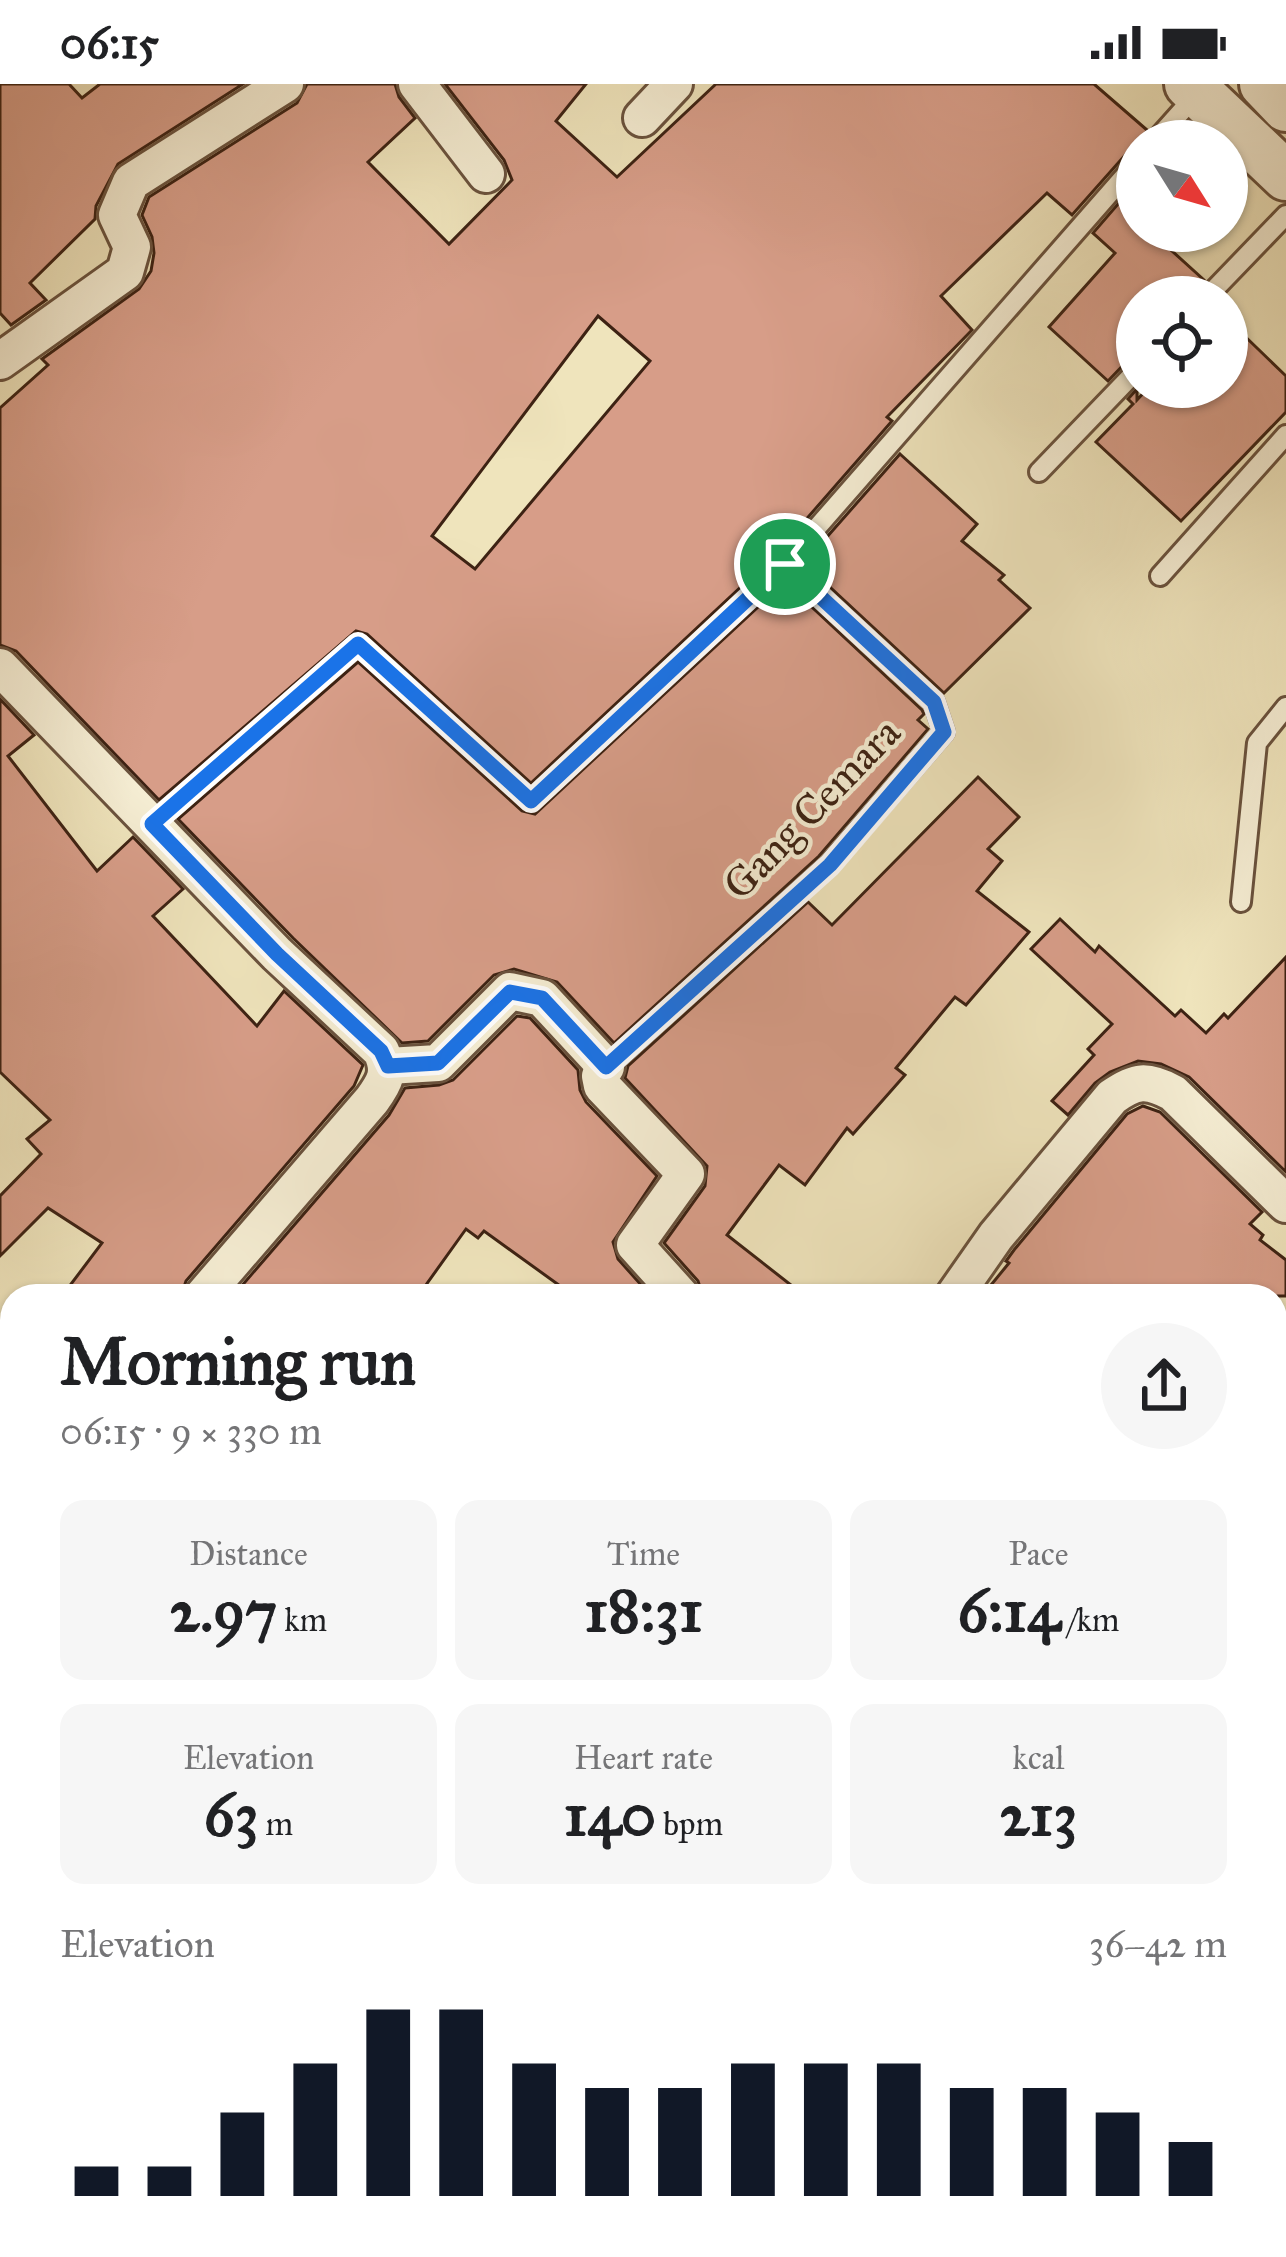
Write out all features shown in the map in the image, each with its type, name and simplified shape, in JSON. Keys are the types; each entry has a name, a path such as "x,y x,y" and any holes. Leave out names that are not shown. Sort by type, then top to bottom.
{"street":[{"path":"0,361 125,272 132,247 117,215 131,182 285,84"},
{"path":"417,84 486,174"},
{"path":"642,118 674,84"},
{"path":"1264,84 1286,107"},
{"path":"1198,87 1286,176"},
{"path":"0,668 277,954 381,1051 388,1066 385,1082 372,1100 213,1284"},
{"path":"388,1066 438,1063 510,992 542,998 603,1071 602,1086 686,1174 635,1245 670,1284"},
{"path":"962,1284 996,1236 1112,1097 1133,1082 1151,1081 1173,1093 1286,1204"}],"lane":[{"path":"1172,120 1198,87"},
{"path":"152,824 358,644 531,801 785,564 1116,186"},
{"path":"1227,276 1286,215"},
{"path":"1039,472 1116,392"},
{"path":"1160,576 1286,436"},
{"name":"Gang Cemara","path":"603,1071 830,865 944,732 934,702 785,564"},
{"path":"1240,902 1257,742 1286,707"}],"building":[{"path":"0,84 69,84 82,98 100,84 243,84 118,164 96,206 95,219 30,283 46,300 11,325 0,313"},
{"path":"307,84 395,84 415,118 368,162 449,244 512,180 504,160 445,84 586,84 556,121 617,177 716,84 1094,84 1135,120 1116,120 1116,165 1072,215 1047,193 941,296 972,330 887,417 892,421 775,555 531,783 367,634 356,631 159,800 16,651 0,645 0,408 48,365 42,359 139,289 151,271 154,253 142,215 149,197 297,103","holes":["598,316 650,361 475,569 432,536"]},
{"path":"1116,206 1116,252 1173,252 1200,276 1116,276 1116,373 1108,381 1049,327 1115,253 1093,233"},
{"path":"1248,339 1286,376 1286,412 1181,521 1096,442 1129,408 1248,408"},
{"path":"900,454 977,524 962,541 1004,575 999,580 1030,608 944,693 804,563"},
{"path":"785,582 922,710 918,720 928,729 819,856 614,1043 557,982 514,969 494,975 428,1041 402,1043 178,819 358,662 522,811 535,814"},
{"path":"0,699 34,735 8,756 97,871 133,837 183,889 153,916 257,1026 284,991 363,1065 354,1086 185,1284 71,1284 102,1243 48,1208 0,1256 0,1196 41,1154 27,1139 50,1120 0,1072"},
{"path":"978,777 1019,817 988,849 1002,861 977,891 1029,932 966,1005 955,997 896,1068 905,1075 853,1134 847,1128 805,1185 779,1165 727,1235 790,1284 699,1284 664,1243 705,1186 707,1166 625,1078 628,1066 808,902 832,925"},
{"path":"1060,919 1095,952 1099,946 1175,1016 1181,1010 1206,1033 1224,1014 1228,1018 1286,957 1286,1172 1189,1077 1161,1064 1138,1061 1110,1072 1068,1115 1052,1101 1094,1055 1088,1049 1112,1024 1031,949"},
{"path":"517,1016 530,1018 578,1070 586,1102 657,1176 613,1242 618,1259 640,1284 557,1284 484,1231 478,1238 466,1229 427,1284 243,1284 389,1115 405,1088 453,1080"},
{"path":"1143,1106 1160,1112 1262,1212 1250,1224 1263,1235 1260,1240 1286,1260 1286,1284 992,1284 1014,1250 1127,1114"}],"route":[{"path":"785,564 934,702 944,732 830,865 606,1067 542,998 510,992 438,1063 388,1066 381,1051 277,954 152,824 358,644 531,801 785,564"}]}
